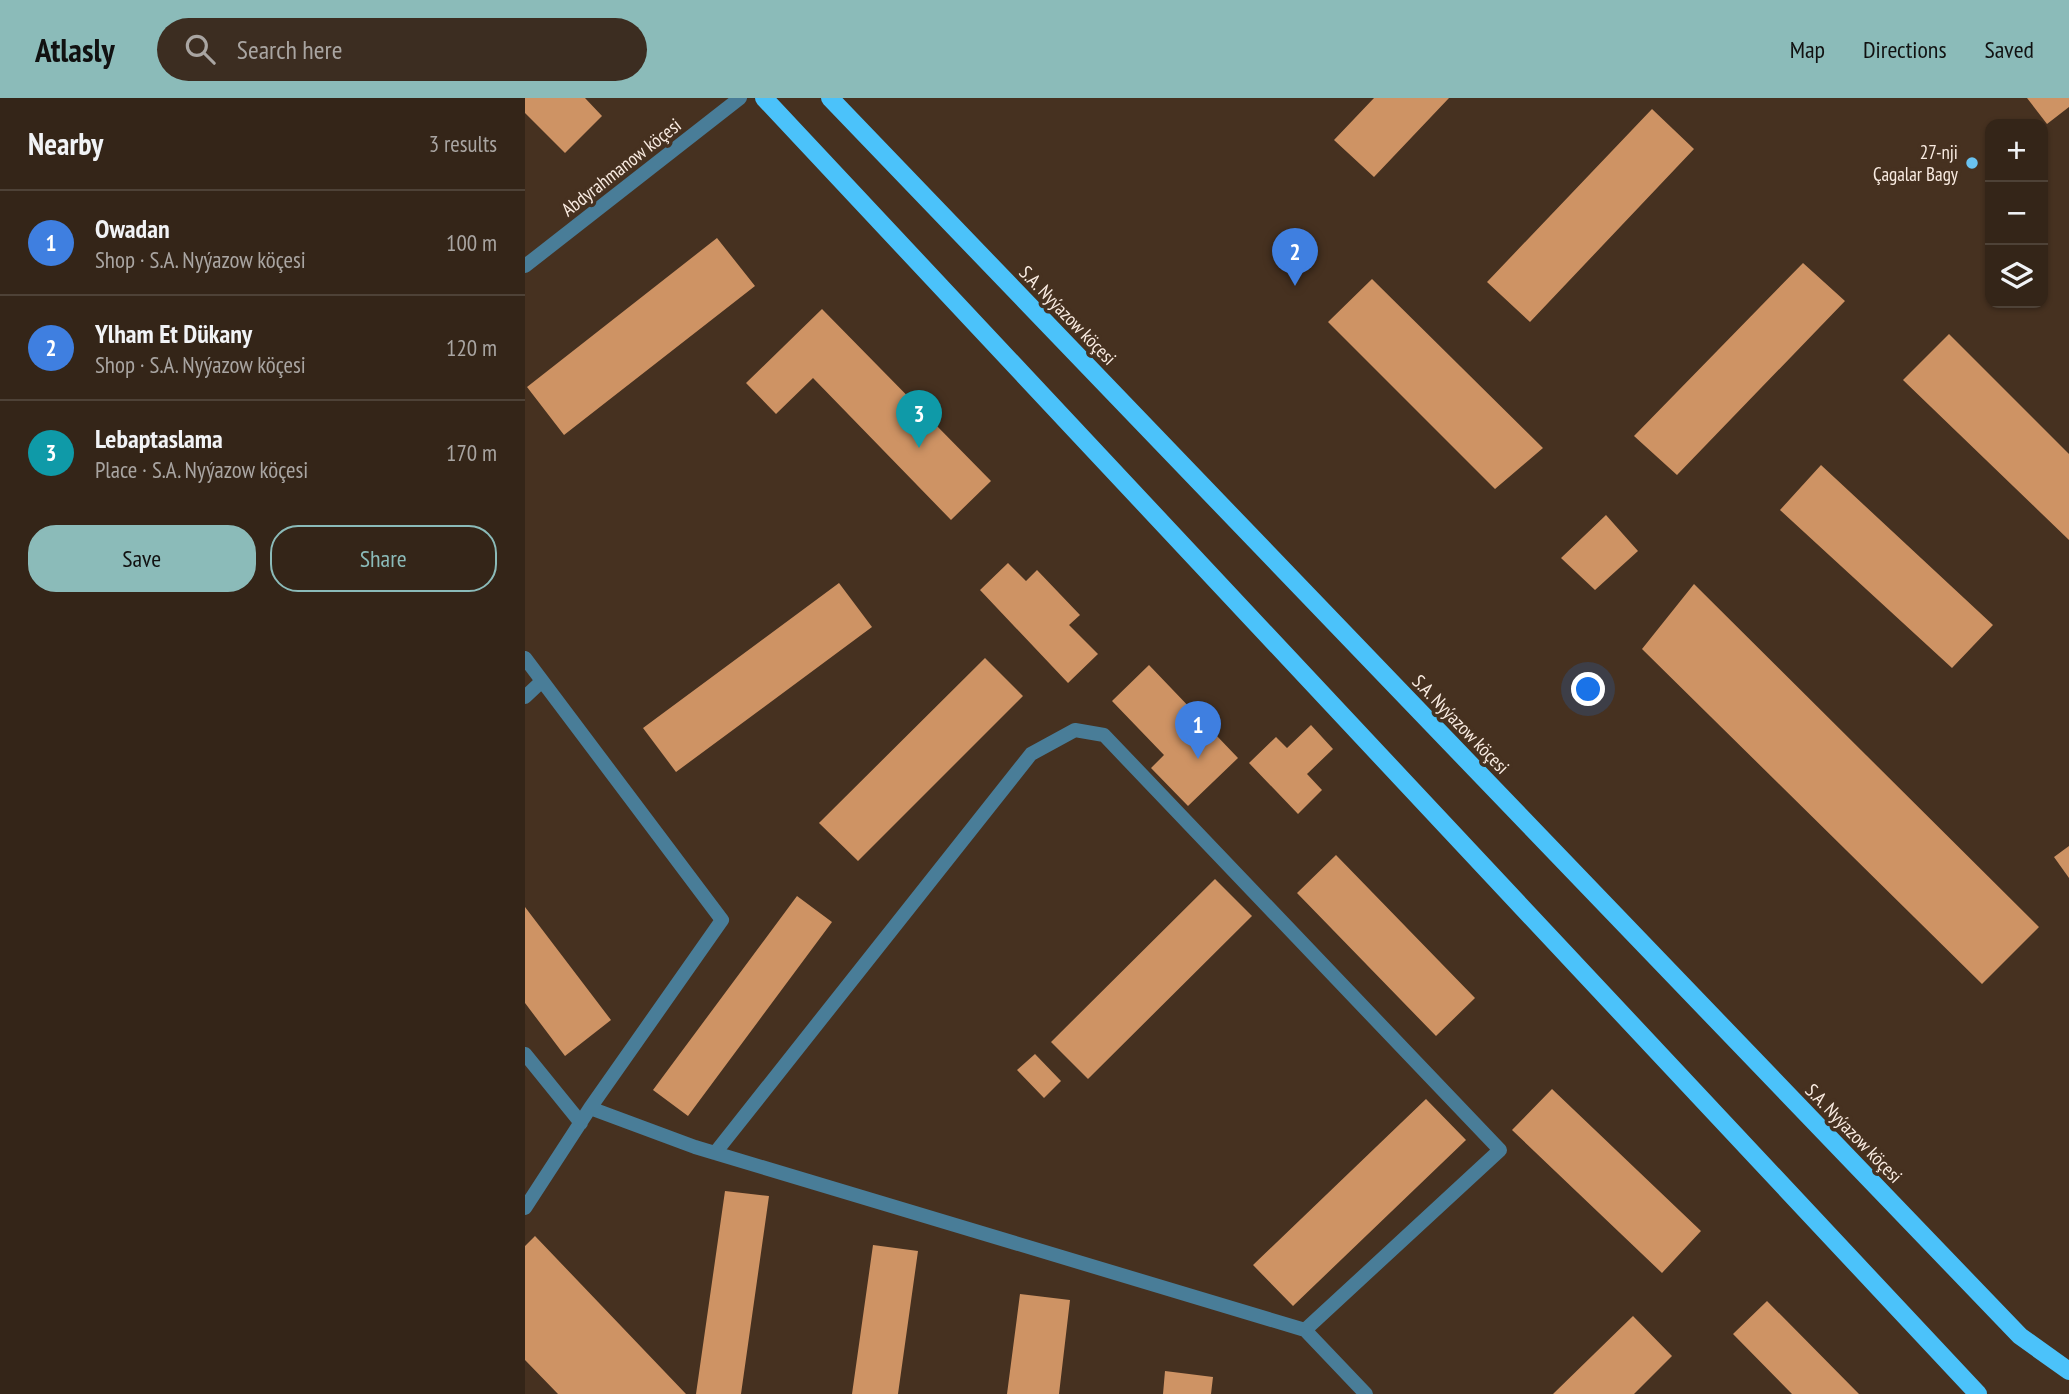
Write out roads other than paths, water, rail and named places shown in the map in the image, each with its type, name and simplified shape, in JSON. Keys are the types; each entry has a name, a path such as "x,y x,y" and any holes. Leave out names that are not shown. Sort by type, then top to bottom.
{"main road":[{"path":"764,98 1974,1390"},
{"name":"S.A. Nyýazow köçesi","path":"831,98 2020,1336 2069,1371"},
{"path":"2020,1336 2069,1354"}],"street":[{"name":"Abdyrahmanow köçesi","path":"525,266 740,98"},
{"path":"525,658 722,920 590,1108 525,1208"},
{"path":"525,697 543,681"},
{"path":"715,1153 1031,754 1075,730 1104,734 1500,1150 1305,1330"},
{"path":"525,1054 581,1123"},
{"path":"590,1108 715,1153 1305,1330 1366,1394"}],"place":[{"name":"27-nji Çagalar Bagy","path":"1972,163"},
{"name":"Ylham Et Dükany","path":"1295,286"},
{"name":"Lebaptaslama","path":"919,448"},
{"name":"Owadan","path":"1198,759"}]}
